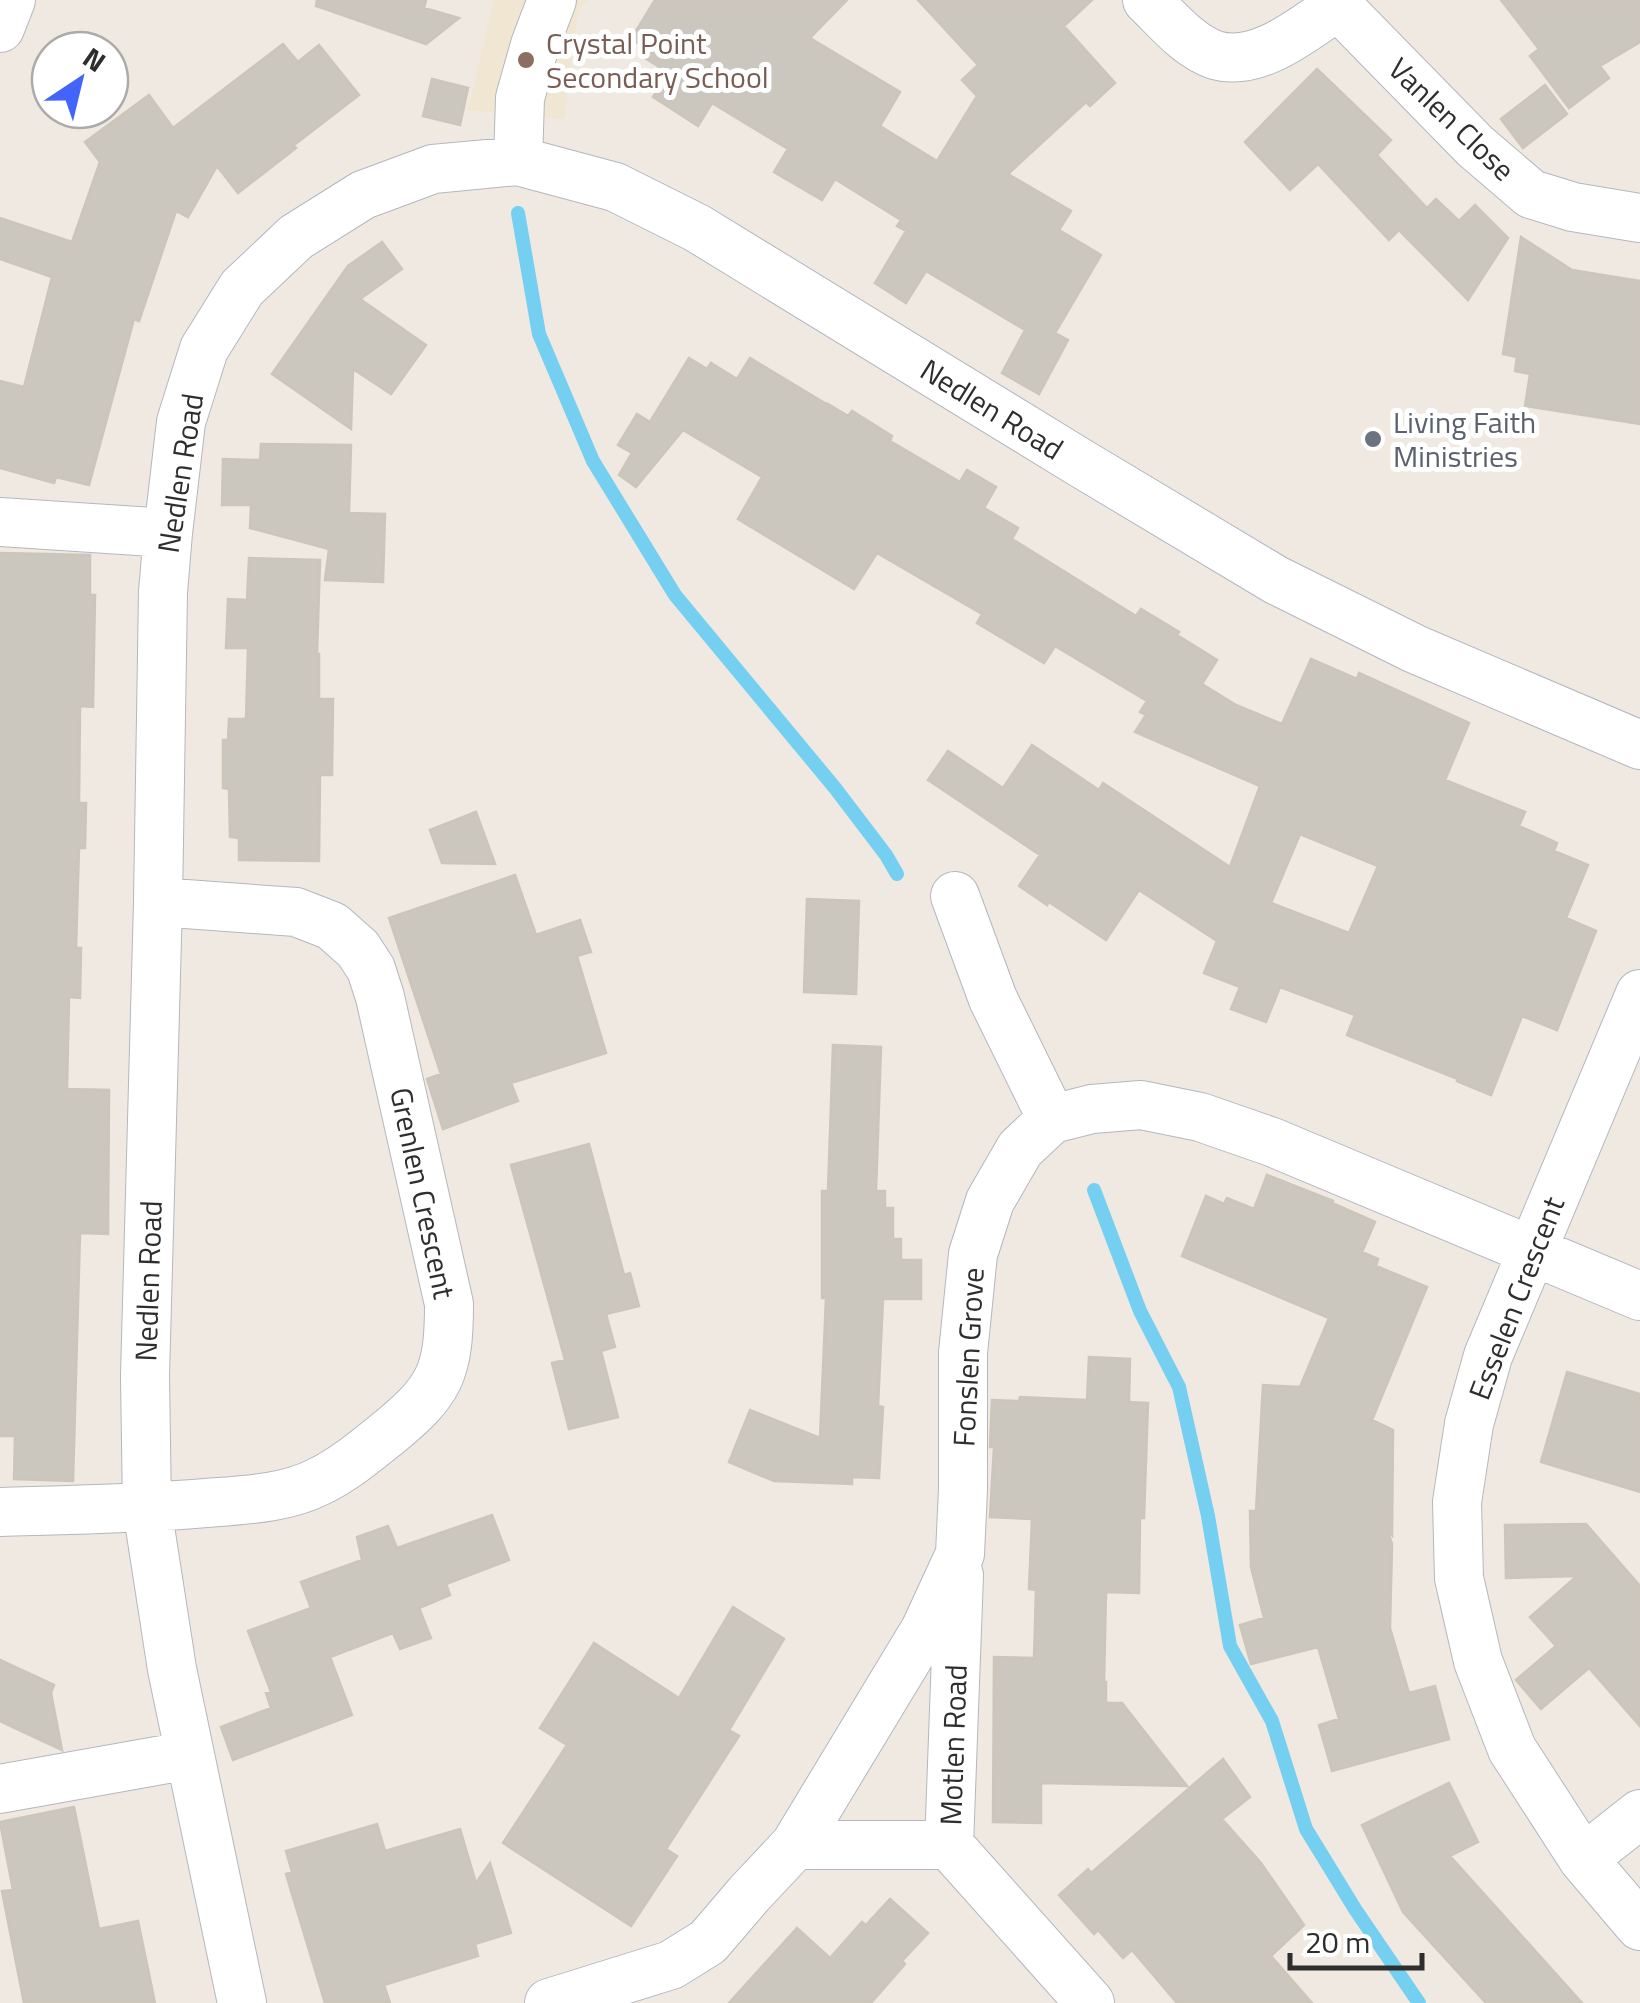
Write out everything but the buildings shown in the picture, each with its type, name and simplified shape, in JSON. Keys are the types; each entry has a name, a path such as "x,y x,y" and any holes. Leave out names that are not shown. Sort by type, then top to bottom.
{"street":[{"path":"0,28 11,0"},
{"path":"518,161 520,98 534,45 552,0"},
{"name":"Vanlen Close","path":"1147,0 1190,40 1216,55 1239,56 1270,50 1339,3 1474,146 1531,194 1573,207 1640,218"},
{"name":"Nedlen Road","path":"242,2003 172,1669 147,1508 145,1376 163,592 181,422 204,349 242,288 296,237 364,195 433,169 518,161 615,187 697,228 1276,580 1416,649 1640,745"},
{"path":"0,522 168,533"},
{"path":"955,896 993,999 1052,1119 1092,1109 1141,1105 1200,1117 1272,1142 1640,1296"},
{"name":"Grenlen Crescent","path":"0,1512 147,1508 288,1493 349,1463 416,1410 441,1376 449,1341 449,1304 371,968 358,949 332,926 296,912 158,902"},
{"name":"Esselen Crescent","path":"1640,994 1488,1356 1469,1424 1457,1502 1460,1578 1478,1661 1512,1748 1583,1859 1640,1926"},
{"name":"Fonslen Grove","path":"549,2003 676,1984 748,1894 796,1845 925,1630 960,1554 964,1353 973,1254 990,1200 1020,1149 1052,1119"},
{"name":"Motlen Road","path":"960,1554 950,1845 1090,2003"},
{"path":"0,1790 190,1755"},
{"path":"1583,1859 1640,1814"},
{"path":"796,1845 950,1845"}],"shaded area":[{"name":"Crystal Point Secondary School","path":"494,0 587,0 578,10 564,119 468,110"}],"waterway":[{"path":"518,213 539,334 593,461 675,595 835,788 897,874"},
{"path":"1094,1190 1140,1311 1179,1387 1208,1516 1230,1646 1272,1721 1306,1829 1419,2003"}],"place":[{"name":"Crystal Point Secondary School","path":"526,60"},
{"name":"Living Faith Ministries","path":"1373,439"}]}
